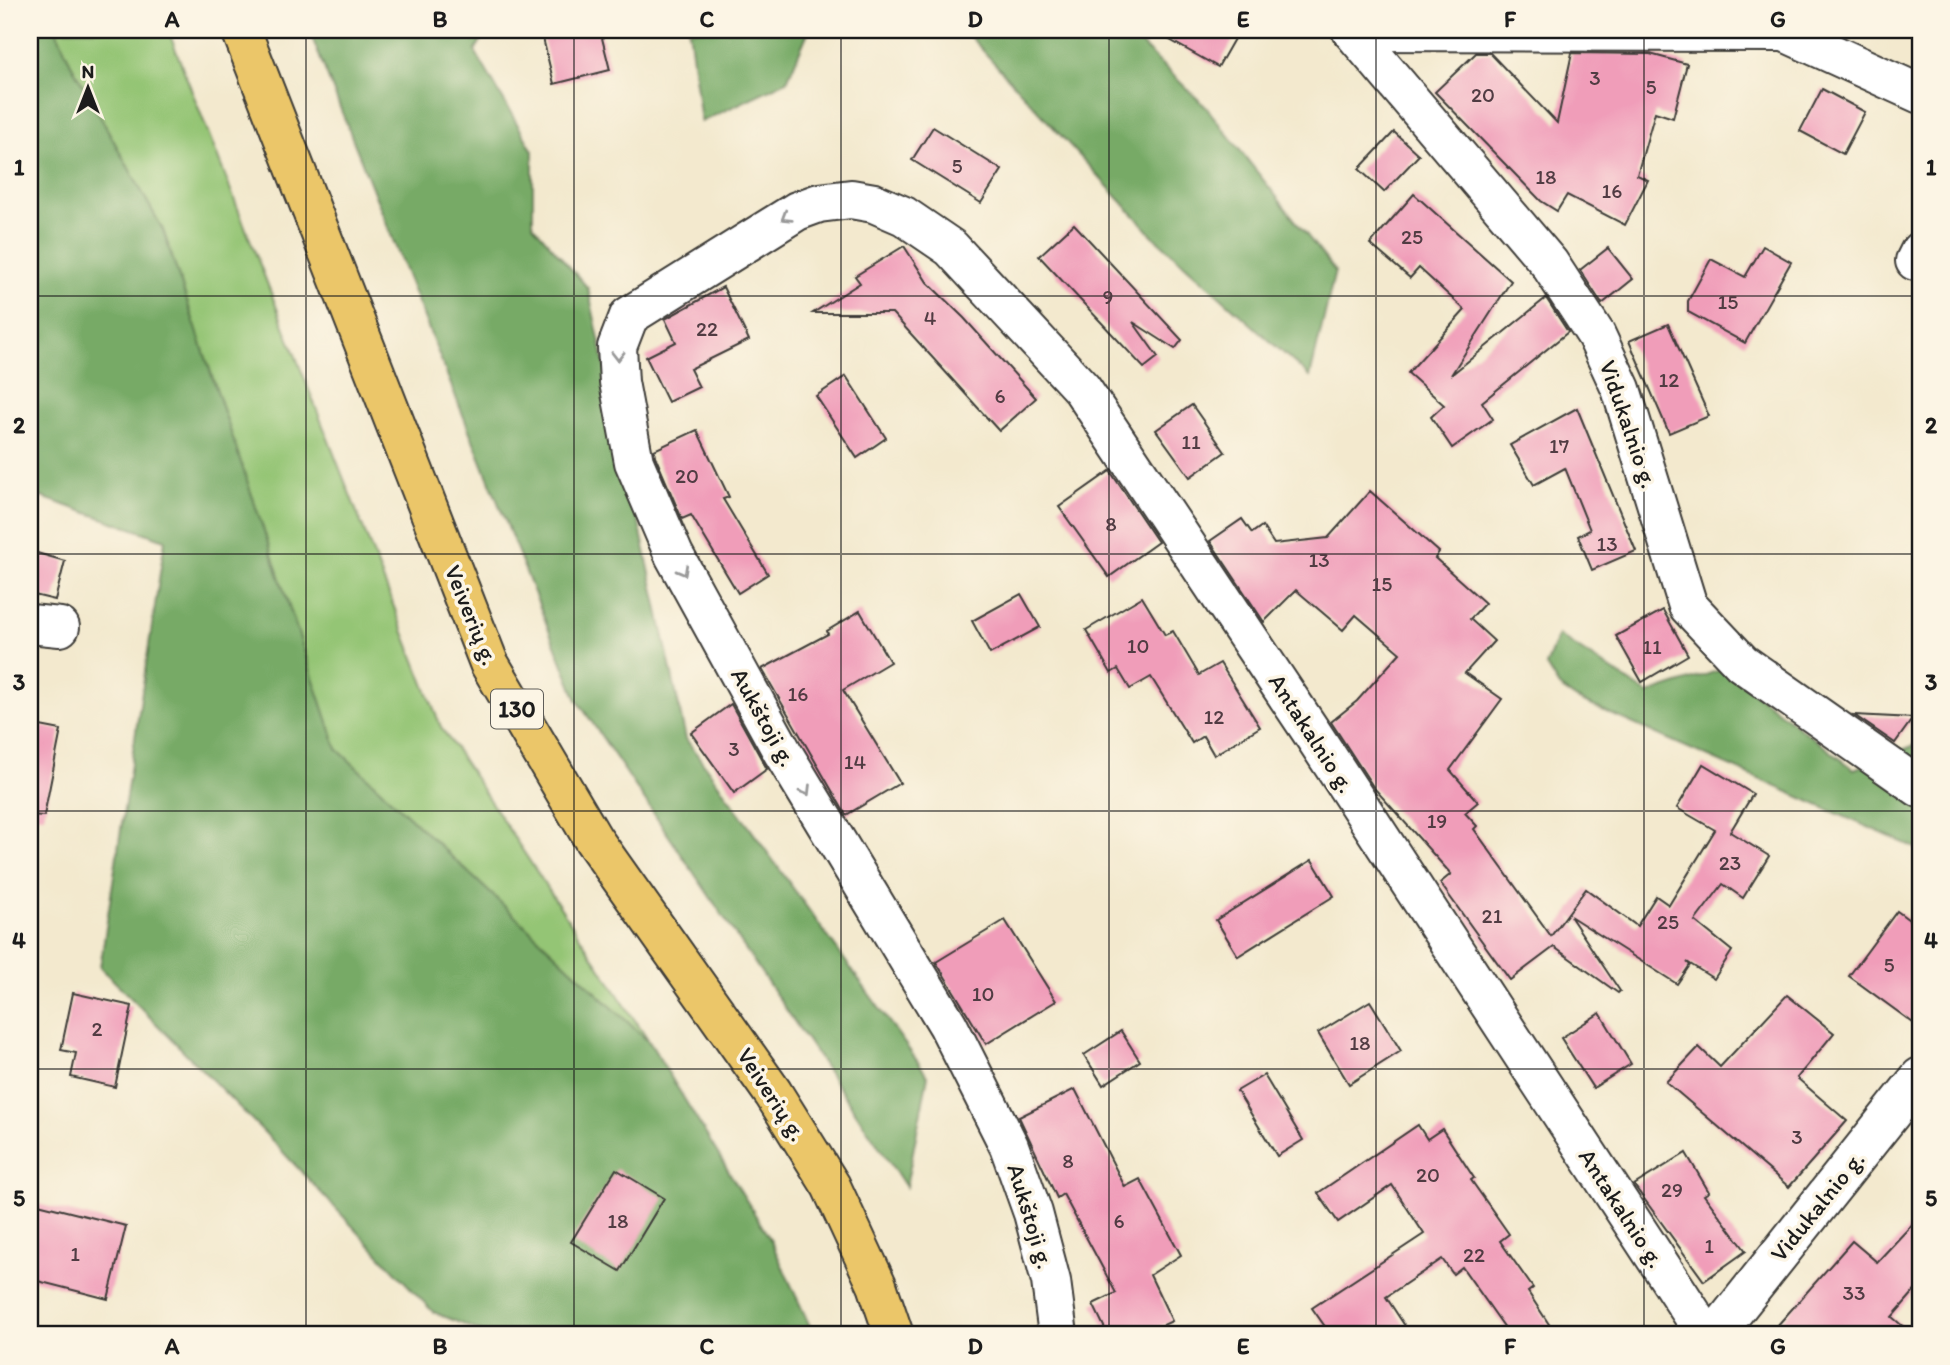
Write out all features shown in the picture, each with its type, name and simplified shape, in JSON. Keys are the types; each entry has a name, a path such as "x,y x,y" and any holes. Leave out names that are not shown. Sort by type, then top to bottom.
{"main road":[{"name":"Veiverių g.","path":"241,30 489,663 593,839 773,1093 831,1186 877,1285 894,1335"}],"street":[{"path":"1352,30 1782,31 1920,94"},
{"name":"Vidukalnio g.","path":"1352,30 1549,263 1596,335 1621,388 1688,606 1742,663 1920,788"},
{"name":"Aukštoji g.","path":"851,199 819,203 797,211 629,316 617,347 619,382 634,462 674,555 783,753 947,1024 1009,1146 1033,1213 1052,1281 1058,1335"},
{"name":"Antakalnio g.","path":"851,199 874,203 904,216 951,248 1082,388 1310,730 1706,1335"},
{"name":"Vidukalnio g.","path":"1715,1335 1920,1077"}],"green space":[{"path":"30,30 56,30 70,62 163,230 337,749 650,1043 770,1239 814,1335 489,1335 433,1312 265,1133 100,967 165,540 30,493"},
{"path":"56,30 168,30 441,727 650,1043 337,749 163,230 70,62"},
{"path":"309,30 487,30 475,51 533,151 533,225 588,288 686,739 928,1076 906,1187 577,700"},
{"path":"689,30 809,30 787,81 701,122"},
{"path":"964,30 1126,30 1206,107 1335,271 1310,377 1155,238"},
{"path":"1558,635 1648,694 1723,669 1854,769 1920,743 1920,850 1577,699 1559,687 1546,666"}],"building":[{"path":"541,30 600,30 610,70 554,84"},
{"path":"1152,30 1239,30 1218,67"},
{"path":"1476,53 1490,53 1557,123 1572,53 1650,54 1687,64 1673,118 1655,112 1637,175 1648,180 1625,225 1567,195 1557,211 1541,201 1435,92"},
{"path":"1822,89 1865,112 1843,154 1800,131"},
{"path":"933,127 1002,170 981,203 912,160"},
{"path":"1394,132 1419,155 1384,192 1359,169"},
{"path":"1414,194 1511,281 1451,375 1546,298 1568,332 1482,402 1493,419 1452,448 1431,417 1444,405 1408,373 1465,310 1419,268 1410,278 1370,244"},
{"path":"1074,224 1182,340 1175,349 1133,322 1158,357 1144,368 1039,256"},
{"path":"904,246 927,282 964,318 1036,398 999,431 892,313 813,313 860,283 855,276"},
{"path":"1763,246 1791,262 1745,343 1688,312 1688,301 1711,259 1745,277"},
{"path":"1608,248 1633,279 1602,304 1580,270"},
{"path":"723,287 749,340 690,369 699,387 668,402 646,357 676,342 665,319"},
{"path":"1668,324 1709,416 1669,433 1629,341"},
{"path":"846,376 886,438 857,458 816,396"},
{"path":"1192,405 1225,452 1190,477 1156,430"},
{"path":"1577,408 1636,551 1592,570 1578,536 1590,530 1565,468 1534,485 1510,445"},
{"path":"697,430 729,497 723,499 768,574 738,593 691,515 682,519 655,456 654,450"},
{"path":"1110,471 1158,542 1109,577 1059,507"},
{"path":"1370,491 1439,552 1435,558 1485,603 1470,619 1494,641 1465,673 1502,699 1450,770 1478,802 1465,813 1477,826 1474,829 1551,936 1586,889 1637,926 1656,896 1669,905 1715,830 1677,808 1703,764 1753,794 1730,832 1769,856 1743,898 1723,884 1695,921 1732,951 1714,979 1687,962 1690,965 1677,984 1570,916 1620,991 1618,993 1554,947 1510,980 1440,883 1451,874 1374,788 1331,722 1357,701 1400,653 1356,615 1343,630 1296,590 1264,622 1210,541 1242,519 1252,533 1262,526 1274,544 1328,538"},
{"path":"30,551 65,561 55,600 30,594"},
{"path":"1021,594 1040,627 990,654 972,621"},
{"path":"1142,597 1165,635 1173,631 1199,675 1220,663 1260,727 1214,755 1203,736 1192,743 1151,677 1130,689 1118,669 1111,673 1086,630"},
{"path":"1663,610 1688,655 1642,682 1616,636"},
{"path":"860,611 890,662 843,690 900,783 846,815 762,669 828,634 827,631"},
{"path":"731,704 767,769 734,793 691,733"},
{"path":"1854,715 1913,718 1895,743"},
{"path":"30,724 61,730 44,816 30,815"},
{"path":"1312,860 1334,896 1238,956 1216,920"},
{"path":"1897,911 1920,928 1920,1028 1849,976"},
{"path":"1005,920 1056,1001 986,1044 936,962"},
{"path":"73,993 132,1006 115,1087 71,1077 76,1053 61,1050"},
{"path":"1787,995 1834,1033 1797,1078 1847,1121 1789,1187 1666,1082 1699,1047 1720,1067"},
{"path":"1370,1001 1401,1051 1349,1084 1318,1033"},
{"path":"1600,1013 1631,1064 1593,1088 1561,1038"},
{"path":"1121,1031 1140,1061 1103,1085 1084,1055"},
{"path":"1264,1075 1303,1140 1277,1156 1237,1091"},
{"path":"1075,1089 1125,1187 1140,1179 1181,1255 1150,1275 1172,1321 1142,1335 1108,1335 1093,1304 1116,1293 1063,1194 1057,1198 1019,1117"},
{"path":"1418,1125 1427,1139 1442,1129 1474,1178 1471,1180 1509,1234 1500,1241 1533,1288 1528,1292 1556,1335 1510,1335 1462,1267 1453,1274 1442,1259 1386,1297 1411,1335 1331,1335 1312,1308 1424,1234 1392,1185 1338,1222 1318,1193"},
{"path":"1686,1153 1709,1192 1704,1195 1746,1251 1704,1281 1634,1185"},
{"path":"616,1169 664,1198 620,1271 571,1242"},
{"path":"30,1202 126,1226 108,1299 30,1279"},
{"path":"1920,1216 1920,1285 1892,1317 1913,1335 1769,1335 1852,1241 1877,1262"}]}
